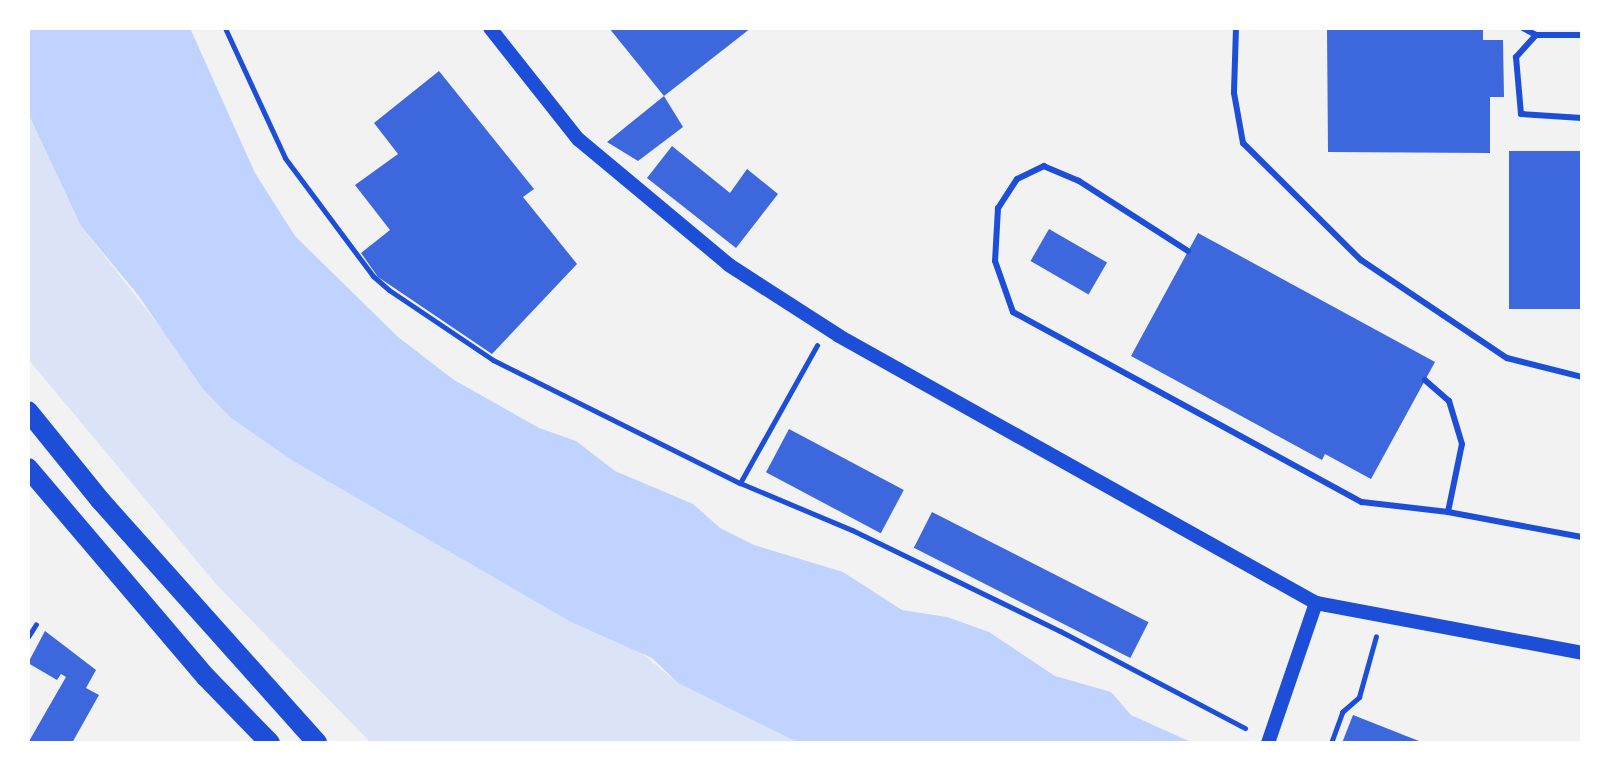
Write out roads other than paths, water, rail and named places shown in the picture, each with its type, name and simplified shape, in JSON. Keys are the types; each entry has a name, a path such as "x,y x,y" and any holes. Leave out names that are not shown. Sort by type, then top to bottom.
{"highway":[{"path":"28,411 100,500 317,743"},
{"path":"28,468 206,677 270,743"}],"street":[{"path":"490,28 578,139 729,265 826,327 1316,603 1582,653"},
{"path":"1268,743 1316,603"}],"lane":[{"path":"1236,28 1234,93 1243,143 1361,260 1507,358 1582,377"},
{"path":"1523,28 1536,35 1582,35"},
{"path":"1536,35 1516,57 1521,114 1582,118"},
{"path":"1188,251 1079,181 1044,166 1017,179 998,208 995,261 1013,312 1362,502 1448,512 1582,537"},
{"path":"1425,380 1449,401 1462,444 1448,512"}],"water":[{"path":"28,28 190,28 255,173 295,236 398,337 454,380 539,428 576,441 615,471 693,504 720,528 754,545 843,572 902,610 947,617 989,632 1055,676 1111,692 1131,715 1193,743 799,743 678,683 652,658 569,621 293,461 231,418 203,389 138,295 81,226 28,113"}]}
